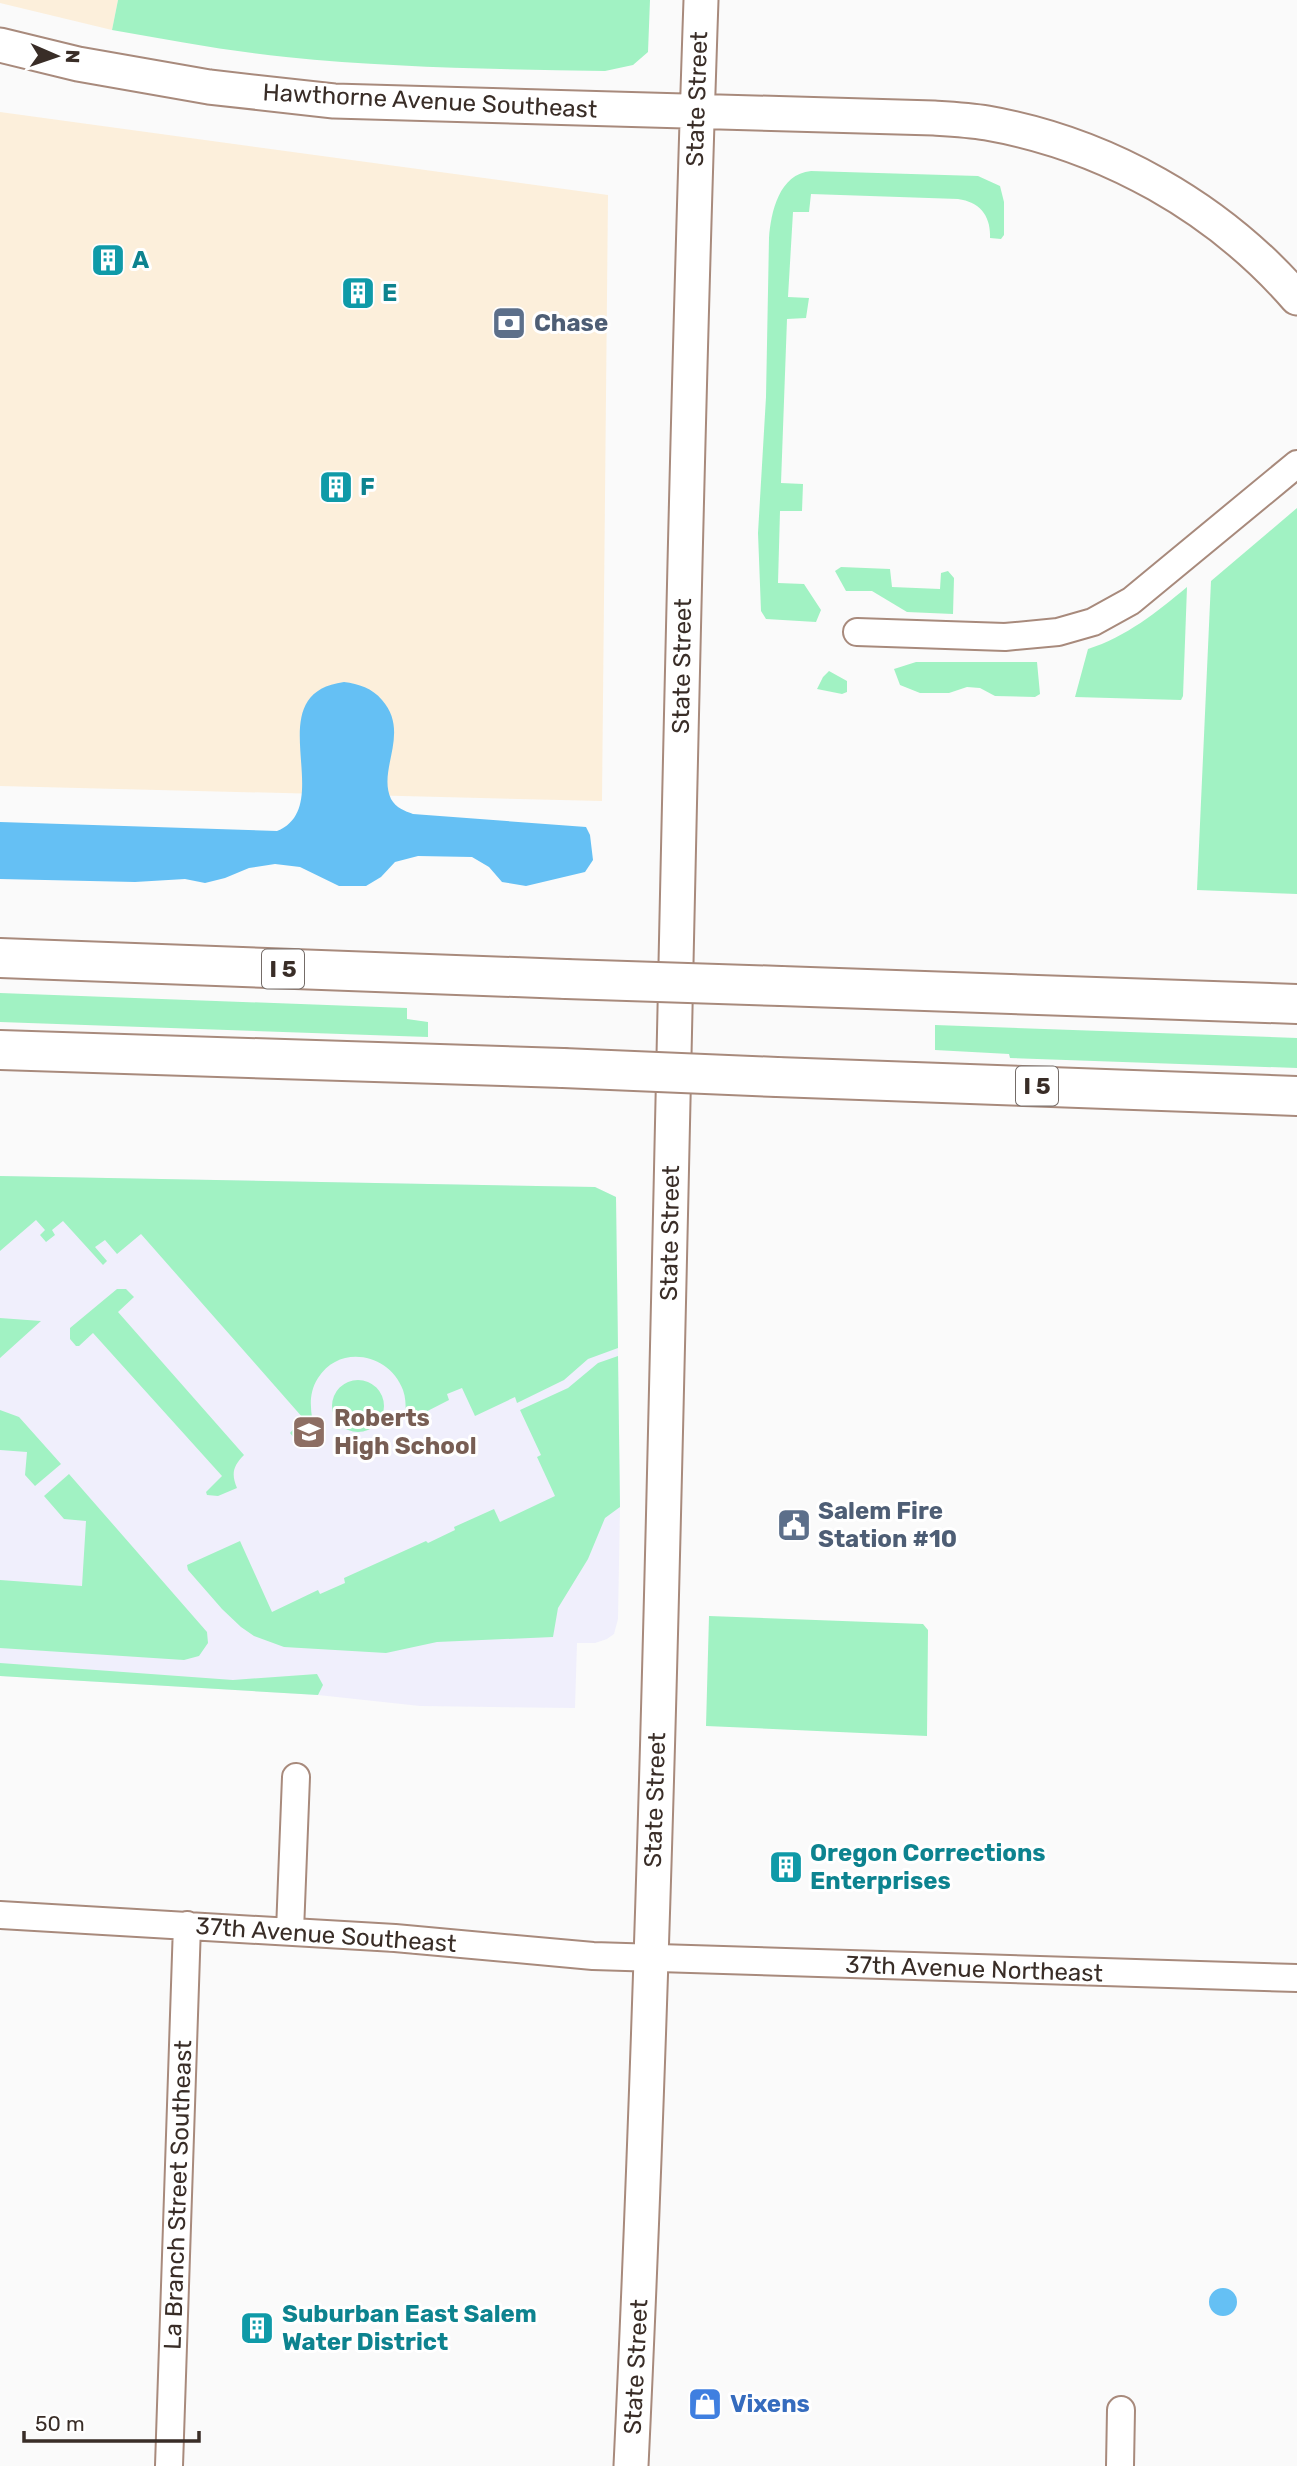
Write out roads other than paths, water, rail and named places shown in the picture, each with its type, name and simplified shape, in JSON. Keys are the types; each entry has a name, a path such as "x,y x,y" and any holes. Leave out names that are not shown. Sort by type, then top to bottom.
{"highway":[{"name":"I 5","path":"0,958 1297,1004"},
{"name":"I 5","path":"0,1050 1297,1096"}],"main road":[{"name":"State Street","path":"631,2466 651,1957 701,0"},
{"name":"Hawthorne Avenue Southeast","path":"0,46 78,64 209,87 334,101 934,118 986,123 1027,132 1097,155 1174,192 1234,235 1297,298"}],"street":[{"path":"857,632 1005,637 1058,632 1093,622 1131,601 1297,464"},
{"path":"290,1931 296,1777"},
{"name":"37th Avenue Southeast","path":"0,1915 187,1924 401,1938 593,1956 651,1957"},
{"name":"La Branch Street Southeast","path":"169,2466 187,1924"},
{"name":"37th Avenue Northeast","path":"651,1957 1297,1978"},
{"path":"1120,2466 1121,2410"}],"water":[{"path":"344,682 360,685 374,692 390,712 394,738 388,787 391,799 398,807 413,814 586,827 590,835 593,860 585,872 526,886 502,882 489,867 472,857 418,856 395,862 381,877 366,886 339,886 300,867 275,864 249,868 205,883 185,879 135,882 0,879 0,822 277,831 294,818 301,799 300,728 305,707 318,691"},
{"path":"1223,2288 1233,2292 1237,2302 1233,2312 1223,2316 1213,2312 1209,2302 1213,2292"}],"place":[{"name":"A","path":"108,260"},
{"name":"E","path":"358,293"},
{"name":"Chase","path":"509,323"},
{"name":"F","path":"336,487"},
{"name":"Roberts High School","path":"309,1432"},
{"name":"Salem Fire Station #10","path":"794,1525"},
{"name":"Oregon Corrections Enterprises","path":"786,1867"},
{"name":"Suburban East Salem Water District","path":"257,2328"},
{"name":"Vixens","path":"705,2404"}]}
